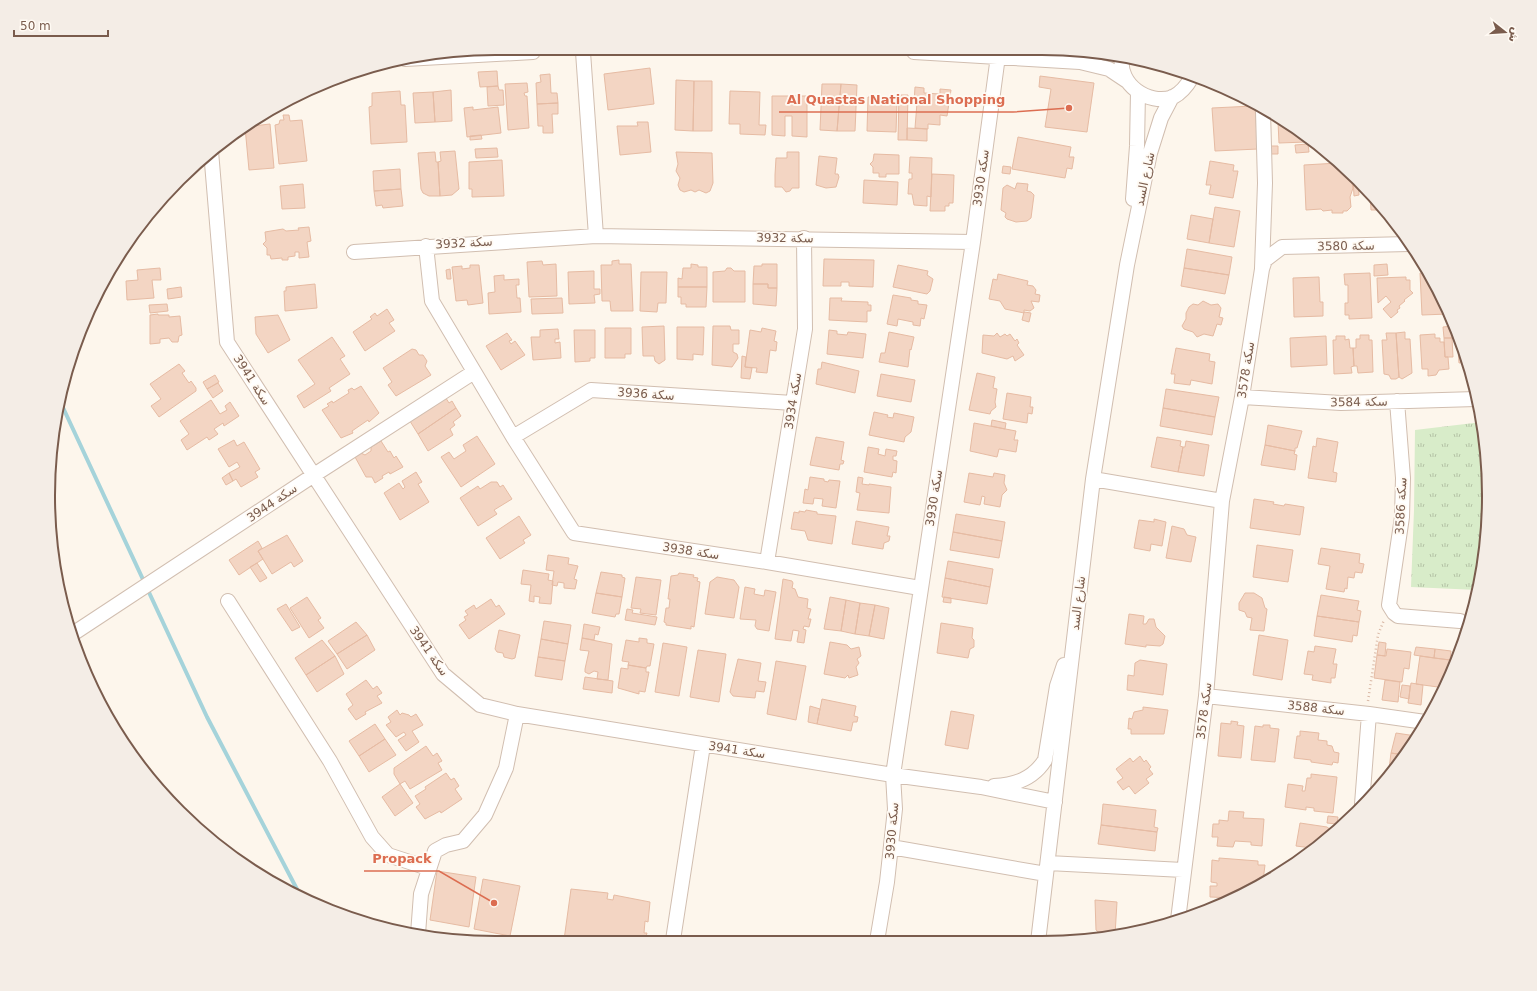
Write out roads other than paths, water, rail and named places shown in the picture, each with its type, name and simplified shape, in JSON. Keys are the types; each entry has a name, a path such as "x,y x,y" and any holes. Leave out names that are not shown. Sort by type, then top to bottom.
{"street":[{"path":"583,55 596,236"},
{"path":"977,55 1039,58 1080,62 1109,69 1127,81 1138,92 1148,97 1159,99 1172,97 1191,81"},
{"name":"سكة 3930","path":"878,936 896,809 893,775 973,242 998,56"},
{"path":"1039,58 1059,56"},
{"path":"1122,62 1123,71 1127,81"},
{"name":"شارع السد","path":"1127,266 1137,146 1138,92"},
{"name":"شارع السد","path":"1039,936 1093,479 1127,266 1150,153 1161,118 1172,97"},
{"path":"1262,269 1265,183 1263,115"},
{"name":"سكة 3941","path":"212,159 227,342 443,674 480,704 517,714 893,775 981,787 1055,802"},
{"name":"سكة 3932","path":"513,437 432,301 426,246 596,236 804,238 973,242"},
{"name":"سكة 3934","path":"767,562 805,329 804,238"},
{"name":"سكة 3580","path":"1282,247 1403,244"},
{"path":"354,252 426,246"},
{"name":"سكة 3578","path":"1179,914 1206,696 1222,501 1242,397 1262,269 1265,260 1282,247"},
{"name":"سكة 3944","path":"76,631 474,372"},
{"name":"سكة 3936","path":"513,437 591,390 793,403"},
{"name":"سكة 3584","path":"1242,397 1341,403 1471,398"},
{"name":"سكة 3586","path":"1397,401 1402,440 1403,486 1402,517 1389,601 1391,610 1398,616 1460,621"},
{"name":"سكة 3938","path":"513,437 574,533 767,562 920,588"},
{"path":"1093,479 1222,501"},
{"path":"228,601 330,761 372,837 388,855 428,868"},
{"path":"981,787 1012,784 1024,780 1039,769 1047,752 1057,686 1063,668 1072,651"},
{"name":"سكة 3588","path":"1206,696 1420,721"},
{"path":"418,929 421,894 428,868 435,851 446,845 463,840 486,815 506,768 517,714"},
{"path":"1362,797 1367,714"},
{"path":"674,936 703,745"},
{"path":"891,847 1047,868 1183,870"}],"waterway":[{"path":"63,408 207,717 297,889"}],"place":[{"name":"Al Quastas National Shopping","path":"1069,108"},
{"name":"Propack","path":"494,903"}]}
